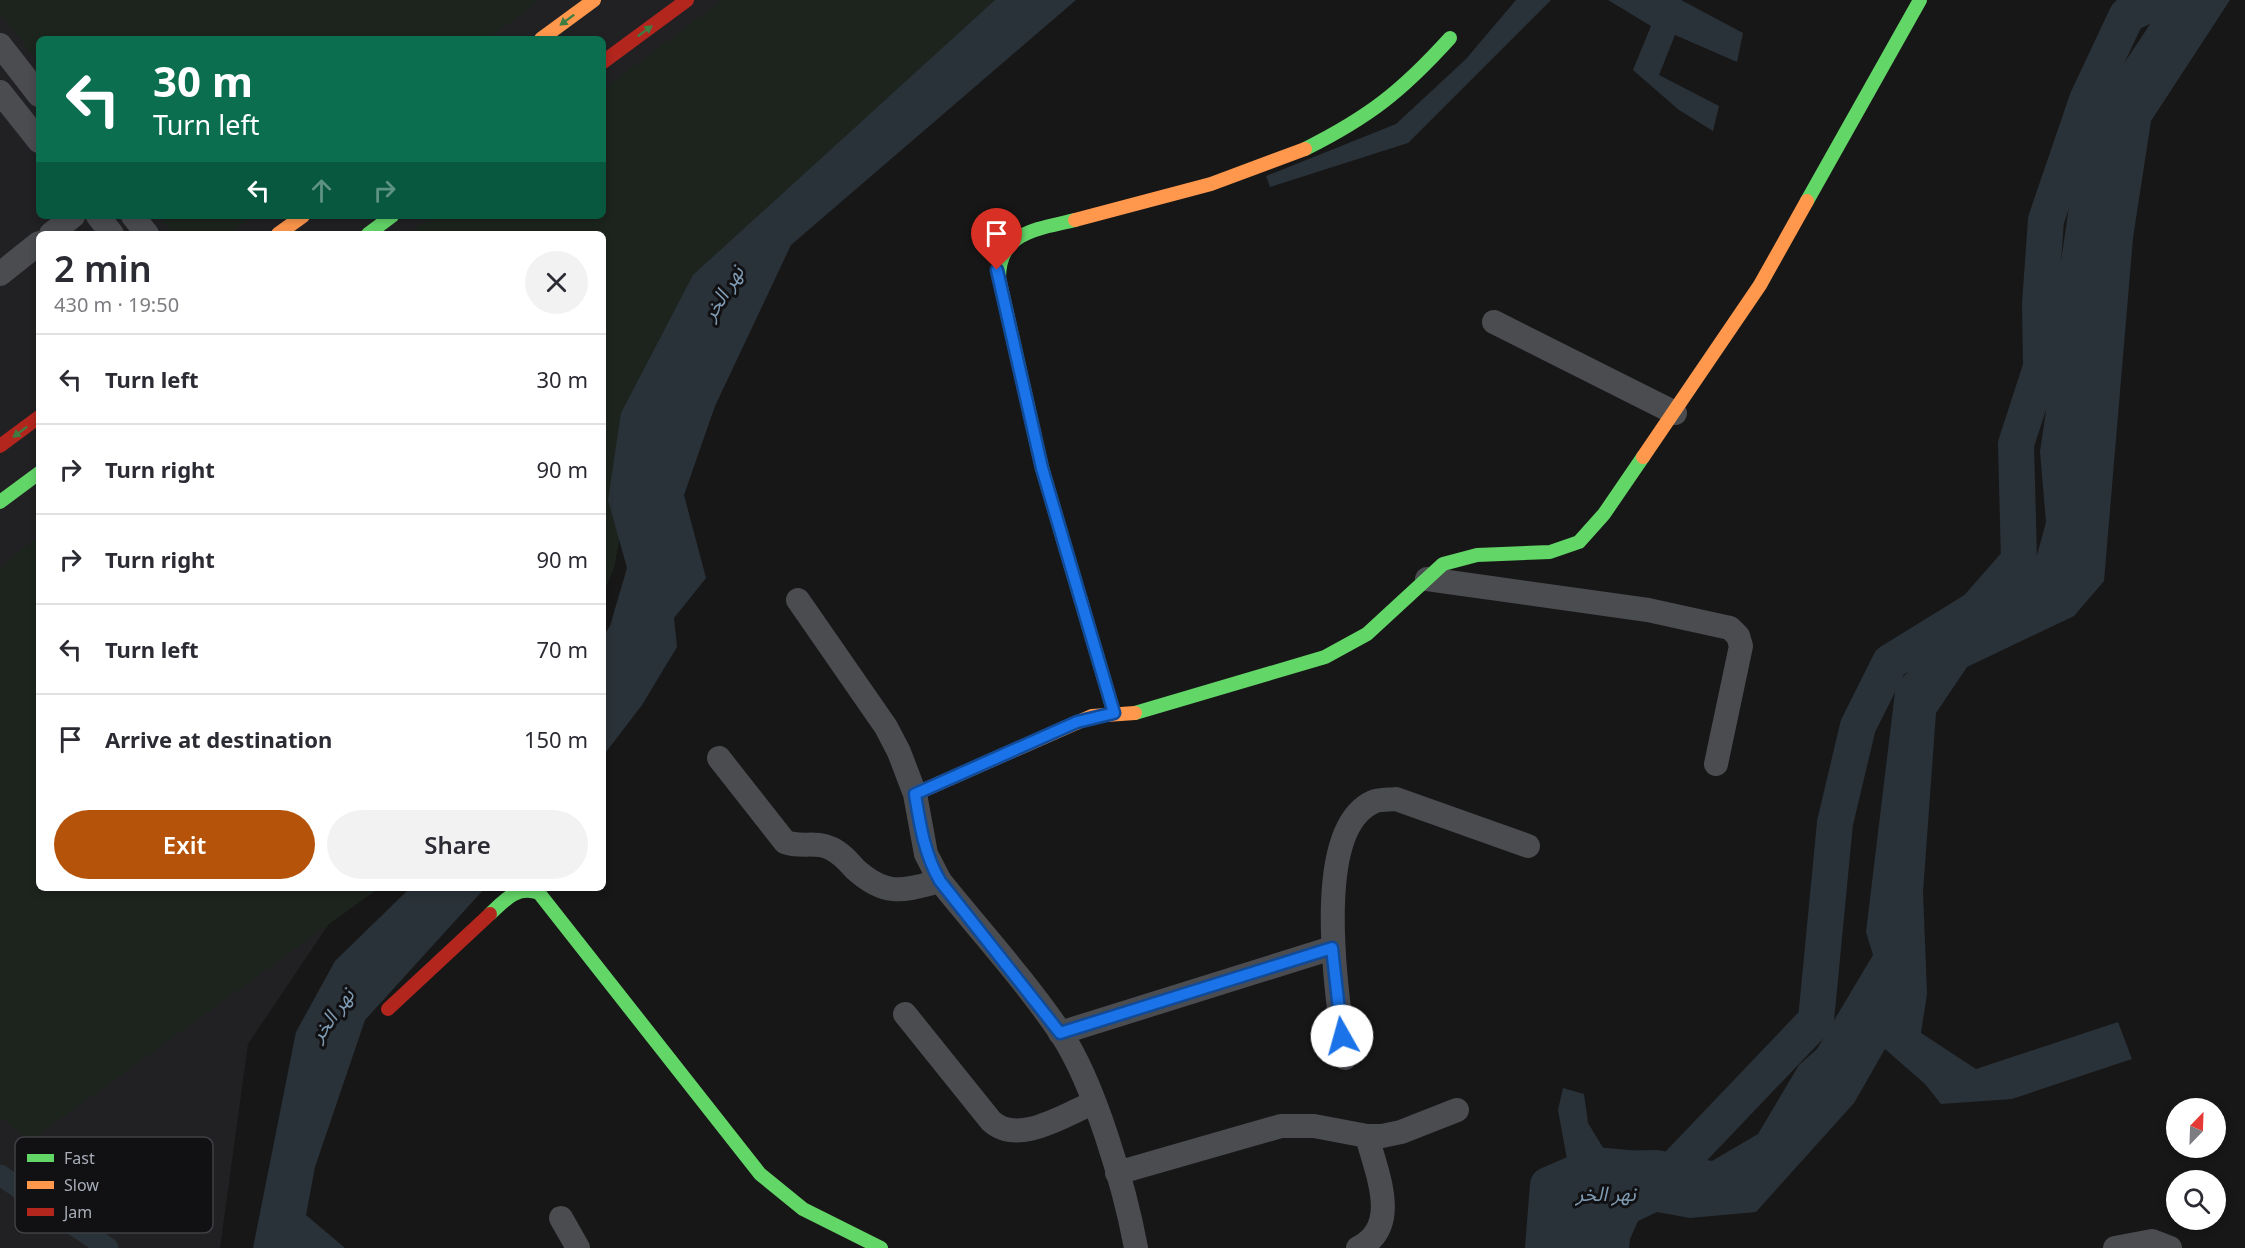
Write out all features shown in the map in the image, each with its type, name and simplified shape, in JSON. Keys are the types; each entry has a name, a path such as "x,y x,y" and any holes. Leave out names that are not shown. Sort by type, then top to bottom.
{"street":[{"path":"545,36 594,0"},
{"path":"606,60 687,0"},
{"path":"915,794 1077,722 1114,713 1144,713 1345,649 1367,634 1443,564 1456,557 1561,549 1577,543 1593,529 1675,413 1760,285 1920,0"},
{"path":"1114,713 1042,468 997,270 1001,253 1012,240 1028,232 1186,191 1264,165 1332,135 1382,104 1450,38"},
{"path":"0,45 36,91"},
{"path":"0,92 36,137"},
{"path":"55,231 69,219"},
{"path":"100,219 110,231"},
{"path":"135,219 145,231"},
{"path":"282,231 299,219"},
{"path":"372,231 388,219"},
{"path":"0,274 36,245"},
{"path":"1494,322 1675,413"},
{"path":"0,446 36,419"},
{"path":"0,502 36,475"},
{"path":"1427,579 1648,610 1730,628 1738,636 1742,646 1716,764"},
{"path":"798,600 886,727 899,752 915,794 926,854 940,881 1060,1033 1094,1103 1117,1173 1136,1248"},
{"path":"719,758 785,842 793,845 815,844 833,849 868,880 888,890 908,890 940,881"},
{"path":"1345,1058 1332,948 1332,895 1338,857 1357,815 1374,802 1396,799 1527,846"},
{"path":"388,1009 513,892 522,891"},
{"path":"534,891 539,893 760,1174 790,1202 811,1216 881,1248"},
{"path":"1060,1033 1332,948"},
{"path":"905,1014 991,1121 1004,1130 1025,1131 1094,1103"},
{"path":"1117,1173 1281,1126 1314,1126 1367,1136 1401,1132 1457,1110"},
{"path":"1358,1248 1368,1243 1378,1233 1383,1219 1384,1201 1367,1136"},
{"path":"561,1218 579,1248"},
{"path":"2115,1248 2152,1241 2170,1248"}],"shaded area":[{"path":"0,0 955,0 606,232 36,231 36,891 351,891 248,1044 220,1248 0,1248"},
{"path":"0,0 540,0 492,36 36,36 36,59 0,13"},
{"path":"722,0 997,0 651,369 614,568 606,587 606,231 412,231 427,219 606,219 606,87"},
{"path":"161,219 249,219 233,231 171,231"},
{"path":"36,538 36,891 375,891 36,1137 25,1137 0,1117 0,568"}],"water":[{"name":"نهر الخر","path":"995,0 1076,0 791,245 715,406 684,495 706,578 674,618 677,647 642,705 606,752 606,632 610,626 627,568 608,500 621,413 693,275"},
{"path":"1516,0 1551,0 1408,143 1270,187 1266,176 1396,124 1466,59"},
{"path":"1608,0 1681,0 1743,33 1737,62 1675,35 1659,75 1719,106 1713,131 1679,110 1633,70 1651,26"},
{"name":"نهر الخر","path":"2166,0 2230,0 2151,121 2133,238 2104,581 2074,616 1967,667 1936,713 1923,892 1927,994 1921,1033 1976,1069 2118,1022 2132,1059 2012,1099 1941,1104 1925,1084 1885,1049 1854,1103 1756,1212 1690,1218 1657,1212 1638,1221 1630,1239 1629,1248 1559,1248 1567,1159 1558,1110 1563,1088 1584,1094 1588,1123 1605,1151 1658,1150 1712,1161 1758,1134 1799,1065 1817,1049 1873,955 1866,932 1896,684 1929,651 2033,570 2046,522 2040,452 2054,355 2060,268 2074,172 2121,68"},
{"name":"نهر الخر","path":"407,891 482,891 365,1020 315,1167 306,1215 345,1248 253,1248 296,1032 335,961"}],"waterway":[{"path":"1543,1248 1548,1185 1594,1165 1671,1172 1816,1020 1835,823 1858,726 1890,662 1976,609 2019,560 2016,444 2041,367 2040,304 2046,220 2087,100 2127,15 2158,0"},
{"path":"0,1175 15,1185"},
{"path":"86,1233 108,1248"}],"traffic: fast":[{"path":"1807,201 1920,0"},
{"path":"1305,149 1348,126 1384,101 1416,73 1450,38"},
{"path":"372,231 388,219"},
{"path":"1075,220 1035,230 1014,241 1006,250 1001,262 999,278 1042,468 1114,713"},
{"path":"1135,713 1325,657 1367,634 1443,564 1477,555 1550,552 1579,542 1604,514 1643,457"},
{"path":"0,502 36,475"},
{"path":"490,914 506,899 518,892 539,893 760,1174 803,1209 881,1248"}],"traffic: slow":[{"path":"545,36 594,0"},
{"path":"1075,220 1211,184 1305,149"},
{"path":"1643,457 1760,285 1807,201"},
{"path":"282,231 299,219"},
{"path":"915,794 1092,716 1135,713"}],"traffic: jam":[{"path":"606,60 687,0"},
{"path":"0,446 36,419"},
{"path":"388,1009 490,914"}],"route":[{"path":"997,270 1042,468 1114,713 1092,716 1077,722 915,794 926,854 940,881 1060,1033 1332,948 1342,1036"}]}
